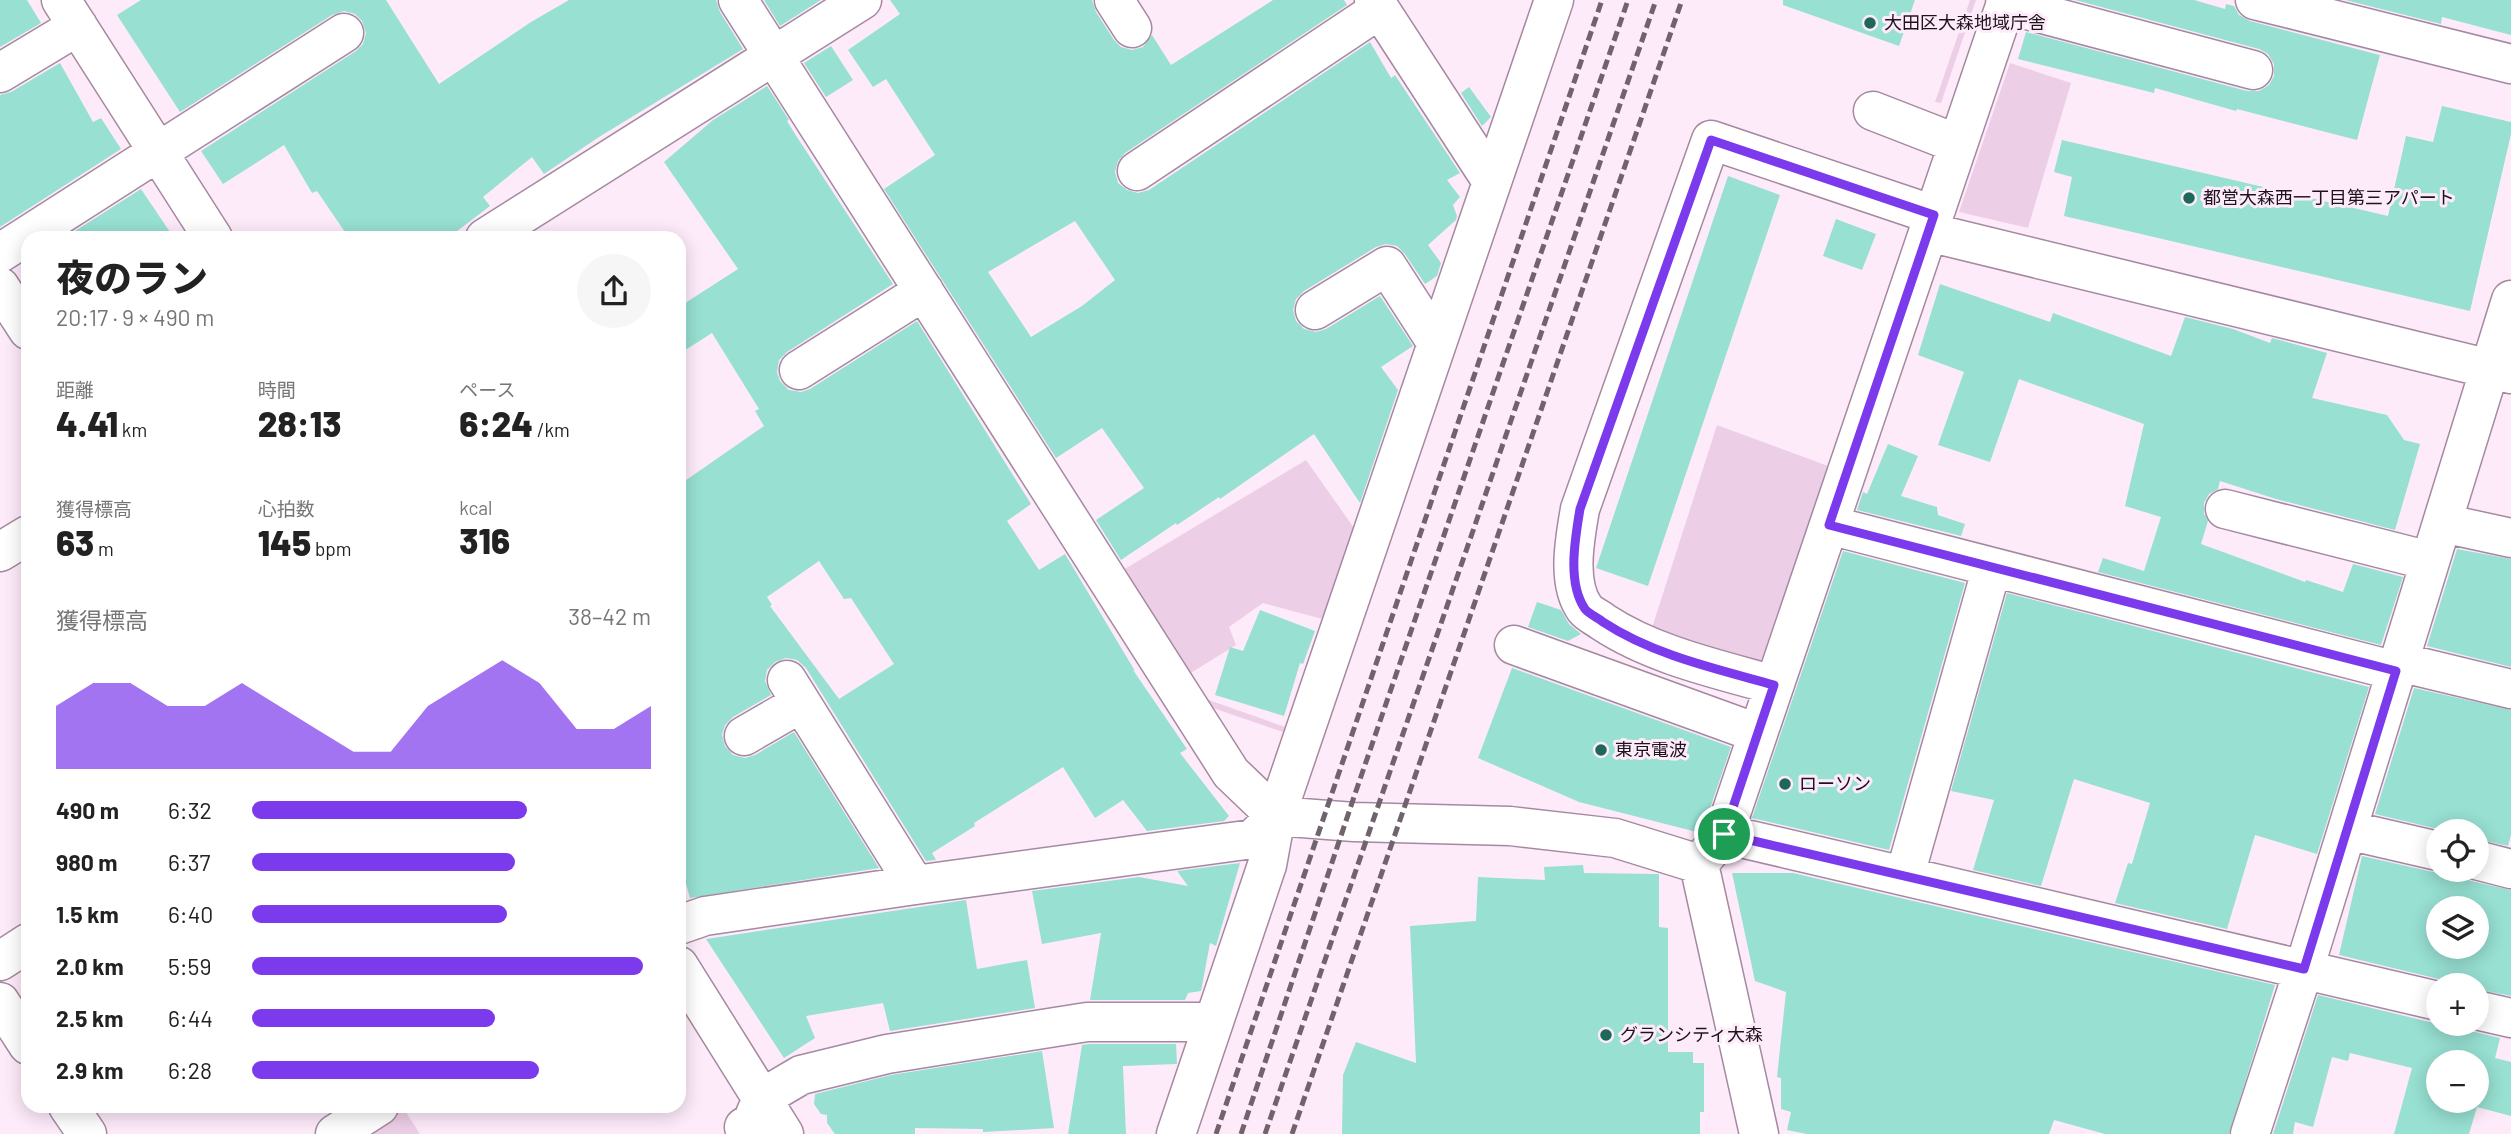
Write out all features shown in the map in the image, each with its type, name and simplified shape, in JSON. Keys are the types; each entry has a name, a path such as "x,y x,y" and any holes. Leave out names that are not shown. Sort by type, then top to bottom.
{"street":[{"path":"738,0 1231,773 1276,816 1354,822 1510,826 1615,838 1699,864"},
{"path":"496,231 862,0"},
{"path":"1176,1134 1267,865 1276,816 1554,0"},
{"path":"2255,0 2511,64"},
{"path":"1699,864 1724,834 2006,2 2253,70"},
{"path":"1137,171 1377,5 1491,180"},
{"path":"0,73 69,13 209,231"},
{"path":"35,231 344,33"},
{"path":"1872,111 1958,144"},
{"path":"1774,685 1666,653 1620,633 1586,610 1575,584 1573,546 1580,509 1711,140 1931,223 2500,372"},
{"path":"0,253 21,240"},
{"path":"1315,310 1388,266 1436,342"},
{"path":"0,287 21,319"},
{"path":"799,370 924,291"},
{"path":"2250,1134 2442,523 2500,372 2511,300"},
{"path":"2225,509 2430,561"},
{"path":"2442,523 2511,538"},
{"path":"1829,525 2398,666 2511,690"},
{"path":"0,552 21,539"},
{"path":"1905,875 1992,567"},
{"path":"1514,645 1757,733"},
{"path":"744,736 794,691 915,885"},
{"path":"686,923 705,916 915,885 1253,839 1276,816"},
{"path":"2347,830 2426,848"},
{"path":"1724,834 2426,998"},
{"path":"2489,863 2511,869"},
{"path":"1699,864 1759,1134"},
{"path":"0,961 21,948"},
{"path":"686,980 753,1113 784,1134"},
{"path":"0,1002 21,1034"},
{"path":"2489,1013 2511,1018"},
{"path":"753,1113 801,1075 887,1054 1087,1022 1214,1022"},
{"path":"73,1113 87,1134"},
{"path":"334,1134 368,1113"}],"shaded area":[{"path":"1970,0 1976,0 1941,103 1935,102"},
{"path":"2010,63 2071,83 2028,228 1959,212"},
{"path":"1717,425 1828,466 1761,667 1651,631"},
{"path":"1306,460 1359,535 1330,621 1263,603 1229,627 1236,645 1189,674 1123,570"},
{"path":"1206,699 1288,728 1286,733 1204,705"},
{"path":"387,1113 406,1113 420,1134 353,1134"}],"building":[{"path":"0,0 27,0 41,23 0,47"},
{"path":"141,0 386,0 439,84 531,22 569,0 716,0 720,12 743,49 544,174 532,157 483,197 490,206 457,231 344,231 317,191 312,193 284,145 223,184 201,151 356,51 363,44 366,33 362,21 355,14 344,11 332,15 180,112 117,15"},
{"path":"764,0 821,0 780,26"},
{"path":"890,0 1092,0 1096,12 1121,47 1132,50 1143,47 1152,35 1171,65 1273,0 1344,0 1347,5 1125,153 1118,161 1115,172 1118,183 1127,190 1138,193 1149,190 1370,42 1391,78 1395,75 1460,173 1447,180 1460,197 1453,205 1456,220 1428,245 1441,263 1437,276 1425,284 1405,254 1397,246 1386,244 1376,247 1304,291 1296,299 1293,310 1296,321 1304,329 1316,332 1326,329 1380,296 1413,346 1381,367 1398,390 1360,503 1314,434 1220,499 1219,497 1177,525 1176,523 1121,560 1096,520 1144,488 1102,428 1056,458 884,189 935,155 886,79 873,87 848,50 900,14","holes":["1075,221 1115,280 1082,306 1031,337 988,272"]},
{"name":"大田区大森地域庁舎","path":"1783,0 1915,0 1899,46 1783,5"},
{"path":"2075,0 2194,0 2225,9 2226,4 2234,6 2239,15 2250,21 2380,55 2357,140 2155,88 2154,93 2018,59 2026,32 2247,91 2259,91 2269,85 2274,76 2274,64 2268,54 2259,49"},
{"path":"2345,0 2511,0 2511,35 2442,17 2441,24"},
{"path":"831,46 853,80 826,97 804,63"},
{"path":"60,63 93,122 101,118 121,149 0,227 0,95 11,92"},
{"path":"767,86 795,134 893,284 787,352 779,360 777,372 780,381 789,390 801,392 810,389 917,321 1031,504 1007,521 1039,570 1065,554 1135,671 1133,670 1187,749 1180,753 1229,816 1224,821 1147,831 1123,800 1095,818 1063,767 932,853 936,860 926,861 806,668 797,660 786,658 775,662 767,670 765,681 771,695 733,717 725,725 722,735 725,746 733,755 745,758 794,732 879,868 690,898 686,884 686,480 764,426 755,411 759,409 712,333 686,350 686,302 738,269 664,162 713,120","holes":["819,561 844,599 851,598 894,664 839,699 770,606 772,605 767,597"]},
{"path":"1469,87 1491,117 1482,126 1461,93"},
{"name":"都営大森西一丁目第三アパート","path":"2442,106 2511,122 2511,134 2470,311 2064,216 2072,177 2054,172 2062,140 2388,216 2406,136 2433,142"},
{"path":"1728,176 1780,195 1648,586 1596,568"},
{"path":"141,189 169,231 75,231"},
{"path":"1836,219 1876,234 1862,270 1823,256"},
{"path":"1940,284 2050,322 2053,313 2171,356 2185,317 2233,329 2270,343 2272,338 2327,353 2312,398 2387,415 2404,440 2420,444 2395,530 2276,499 2220,481 2218,489 2209,494 2204,503 2204,514 2208,521 2201,544 2305,582 2306,580 2343,592 2353,564 2403,577 2381,645 2098,572 2103,558 2144,571 2161,517 2125,506 2144,424 2019,379 1990,462 1938,445 1964,372 1918,355"},
{"path":"1888,444 1918,456 1901,496 1937,507 1938,515 1965,524 1961,536 1857,510 1863,492 1867,494"},
{"path":"2457,549 2511,559 2511,667 2427,646"},
{"path":"1843,551 1965,583 1889,850 1752,818"},
{"path":"2007,593 2369,687 2317,854 2255,835 2227,929 2115,903 2128,863 2132,864 2150,803 2074,779 2041,886 1973,870 1994,800 1951,791"},
{"path":"1537,602 1561,610 1569,624 1581,634 1568,641 1528,627"},
{"path":"1260,610 1315,631 1303,664 1300,663 1284,716 1215,695 1230,647 1243,651"},
{"name":"東京電波","path":"1512,668 1731,747 1705,823 1697,832 1579,802 1478,758"},
{"path":"2414,688 2511,710 2511,835 2508,846 2489,842 2489,819 2426,819 2426,826 2375,814"},
{"path":"2362,856 2426,870 2426,882 2475,882 2511,890 2511,996 2489,992 2489,973 2426,973 2426,976 2339,955"},
{"path":"1240,863 1216,946 1210,943 1201,991 1188,993 1185,1000 1090,1000 1101,933 1042,944 1032,891 1139,877 1188,886 1177,871"},
{"path":"1583,865 1584,873 1659,874 1659,927 1668,928 1668,1052 1693,1052 1693,1063 1704,1063 1704,1112 1700,1112 1700,1134 1342,1134 1343,1075 1356,1042 1416,1063 1410,926 1476,921 1478,877 1545,880 1544,867"},
{"path":"1732,873 1793,873 2275,985 2229,1134 2105,1134 2054,1120 2049,1134 1807,1134 1787,1130 1791,1112 1781,1109 1781,1078 1777,1077 1786,992 1755,981"},
{"path":"966,900 977,969 1027,960 1035,1008 890,1031 883,1003 806,1016 815,1038 784,1058 706,939"},
{"path":"2318,995 2426,1021 2426,1036 2489,1035 2500,1038 2495,1058 2511,1062 2511,1116 2489,1110 2489,1050 2426,1050 2426,1113 2475,1113 2469,1134 2394,1134 2412,1068 2350,1053 2348,1061 2332,1057 2313,1127 2295,1122 2293,1134 2273,1134"},
{"path":"1176,1044 1177,1064 1123,1066 1126,1134 1068,1134 1082,1045"},
{"path":"1042,1051 1054,1128 983,1132 983,1129 915,1128 915,1134 835,1134 827,1123 827,1115 821,1114 814,1104 815,1094 891,1075"}],"railway":[{"path":"1216,1134 1602,0"},
{"path":"1241,1134 1628,0"},
{"path":"1265,1134 1656,0"},
{"path":"1292,1134 1682,0"}],"place":[{"name":"大田区大森地域庁舎","path":"1870,23"},
{"name":"都営大森西一丁目第三アパート","path":"2189,198"},
{"name":"東京電波","path":"1601,750"},
{"name":"ローソン","path":"1785,784"},
{"name":"グランシティ大森","path":"1606,1035"}],"route":[{"path":"1711,140 1934,215 1829,525 2396,671 2304,969 1724,834 1774,685 1666,653 1620,633 1586,610 1575,584 1573,546 1580,509 1711,140"}]}
